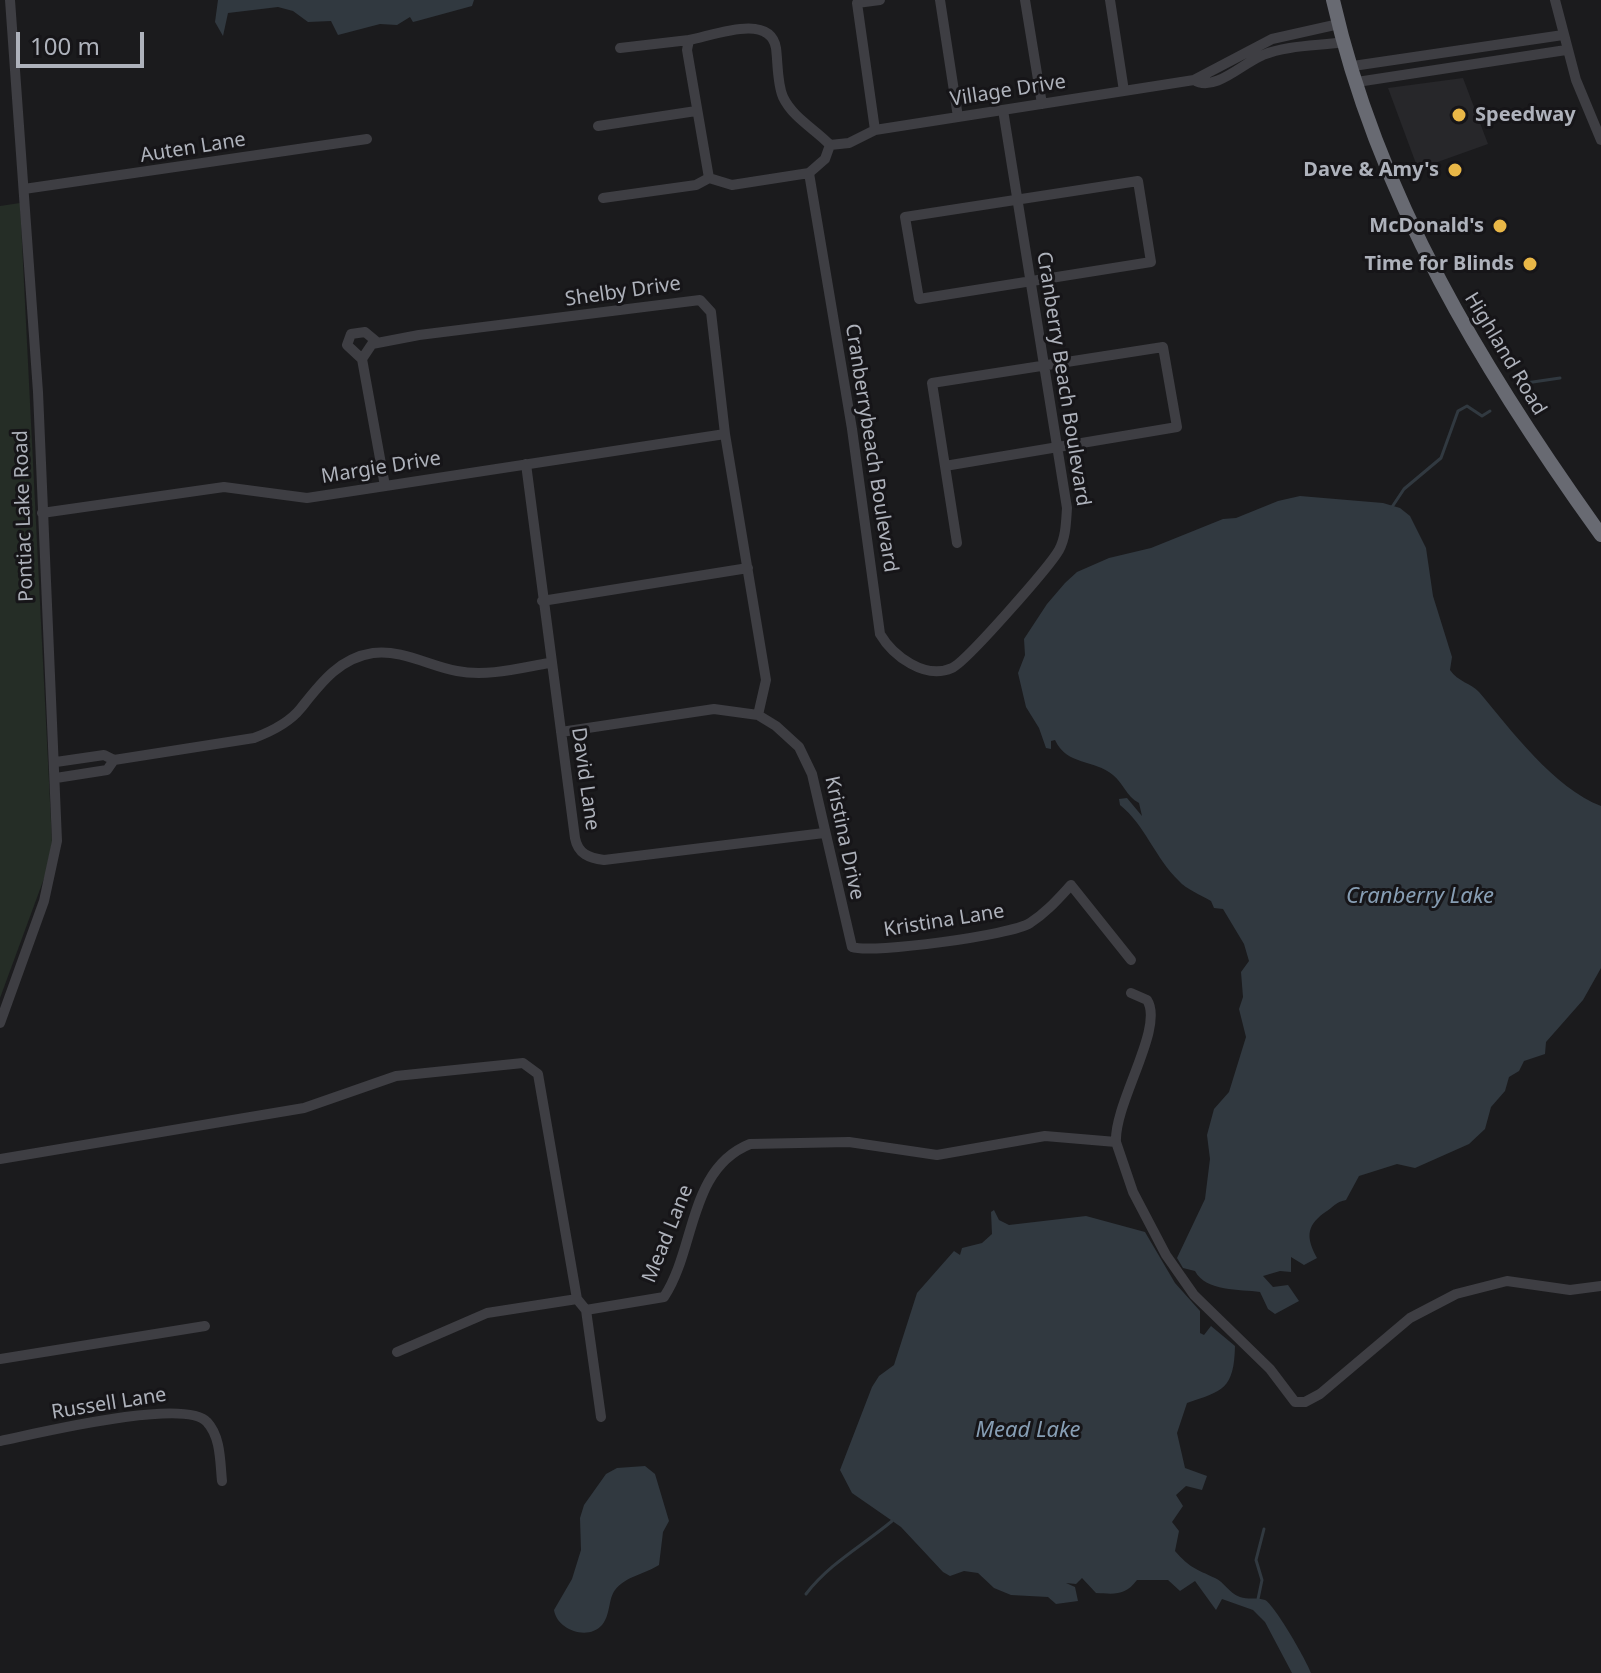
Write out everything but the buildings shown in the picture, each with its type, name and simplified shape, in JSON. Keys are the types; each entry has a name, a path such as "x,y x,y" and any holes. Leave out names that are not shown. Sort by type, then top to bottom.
{"highway":[{"name":"Highland Road","path":"1333,0 1357,82 1402,205 1457,316 1534,439 1601,535"}],"street":[{"name":"Pontiac Lake Road","path":"0,1023 51,877 57,841 56,762 47,647 35,373 10,0"},
{"path":"875,130 857,3 880,0"},
{"path":"940,0 958,117"},
{"path":"1025,0 1042,104"},
{"path":"1110,0 1124,91"},
{"path":"1555,0 1566,50 1601,140"},
{"name":"Village Drive","path":"1194,80 1272,39 1339,24"},
{"path":"603,198 696,185 709,178 732,185 809,173 825,159 830,145 793,114 782,95 775,43 766,32 754,27 689,40 620,48"},
{"path":"1353,66 1563,35"},
{"path":"689,40 687,50 709,178"},
{"name":"Village Drive","path":"830,145 849,143 875,130 1194,80 1214,82 1263,55 1345,42"},
{"path":"1466,49 1469,64"},
{"path":"1357,82 1566,50"},
{"path":"1429,55 1432,69"},
{"name":"Cranberry Beach Boulevard","path":"959,663 1060,549 1067,508 1003,110"},
{"path":"598,126 696,111"},
{"name":"Auten Lane","path":"24,189 367,139"},
{"name":"Cranberrybeach Boulevard","path":"809,173 852,429 880,634 900,657 930,671 953,668 959,663"},
{"path":"1138,181 1151,262 919,299 905,217 1018,199 1138,181"},
{"name":"Shelby Drive","path":"377,342 700,300 711,312 725,434 766,680 758,715"},
{"path":"362,359 347,345 351,334 365,332 377,342 367,348 362,359 385,486"},
{"path":"945,466 1177,427 1163,347 932,383 957,543"},
{"name":"Margie Drive","path":"42,513 224,487 307,498 725,434"},
{"name":"David Lane","path":"526,464 549,663 576,845 586,857 604,860 824,833"},
{"path":"542,601 748,568"},
{"path":"56,762 104,755 114,760 254,738 271,731 300,709 309,693 331,673 372,653 401,656 473,674 549,663"},
{"path":"561,732 714,709 758,715"},
{"name":"Kristina Drive","path":"758,715 799,747 812,774 848,941 854,948"},
{"path":"56,778 107,770 114,760"},
{"name":"Kristina Lane","path":"854,948 899,947 1018,928 1045,913 1071,885 1131,960"},
{"path":"1131,993 1147,1000 1153,1015 1149,1036 1128,1084 1116,1142 1133,1192 1166,1255 1194,1295 1270,1369 1295,1402 1305,1402 1320,1394 1410,1318 1456,1294 1507,1281 1570,1290 1601,1286"},
{"path":"0,1159 304,1108 396,1076 523,1063 538,1074 577,1299 586,1310 601,1417"},
{"name":"Mead Lane","path":"586,1310 664,1297 713,1171 740,1148 750,1144 849,1142 937,1155 1045,1136 1116,1142"},
{"path":"397,1352 487,1313 577,1299"},
{"path":"0,1359 205,1326"},
{"name":"Russell Lane","path":"0,1441 97,1422 188,1412 208,1422 213,1432 222,1481"}],"shaded area":[{"path":"1463,78 1488,144 1418,169 1388,88"},
{"path":"20,203 52,842 46,873 0,998 0,206"}],"water":[{"path":"218,0 474,0 472,6 417,21 413,22 410,17 397,25 380,24 338,35 331,21 308,22 293,11 278,7 228,13 223,36 215,22"},
{"name":"Cranberry Lake","path":"1300,496 1383,503 1400,508 1410,516 1426,548 1433,596 1452,657 1450,670 1479,692 1550,772 1601,806 1601,968 1583,1000 1546,1042 1545,1054 1524,1061 1519,1071 1509,1077 1505,1091 1491,1107 1485,1129 1469,1144 1415,1168 1397,1164 1359,1176 1346,1200 1337,1203 1313,1223 1310,1239 1317,1258 1304,1265 1291,1257 1291,1272 1280,1271 1263,1276 1273,1287 1288,1285 1299,1301 1275,1314 1268,1309 1260,1292 1207,1283 1195,1271 1183,1268 1177,1258 1205,1199 1210,1159 1207,1135 1214,1109 1229,1092 1246,1037 1239,1009 1243,997 1241,972 1249,961 1244,944 1223,909 1214,908 1211,901 1186,887 1163,862 1136,822 1120,805 1119,799 1127,798 1142,816 1139,803 1117,778 1106,770 1066,754 1055,740 1051,741 1051,749 1046,748 1039,728 1026,707 1018,673 1025,655 1024,639 1047,604 1077,572 1109,558 1151,548 1223,519 1236,518 1278,501"},
{"name":"Mead Lake","path":"994,1210 999,1220 1009,1225 1086,1216 1145,1232 1175,1283 1200,1311 1200,1333 1204,1335 1211,1326 1235,1346 1229,1380 1218,1391 1187,1403 1177,1433 1185,1468 1207,1476 1202,1490 1186,1486 1176,1495 1183,1506 1172,1522 1179,1531 1175,1551 1189,1565 1218,1580 1236,1595 1265,1600 1290,1634 1311,1673 1292,1673 1265,1622 1253,1610 1222,1599 1216,1610 1195,1581 1180,1591 1168,1580 1137,1580 1124,1591 1109,1594 1096,1593 1082,1578 1076,1584 1066,1583 1075,1587 1078,1601 1056,1604 1048,1597 1011,1595 994,1588 978,1573 964,1571 950,1576 943,1572 901,1527 852,1493 840,1470 872,1387 879,1376 894,1365 917,1293 954,1251 960,1255 962,1248 982,1243 992,1234 991,1212"},
{"path":"645,1466 655,1474 669,1521 663,1532 659,1565 619,1585 605,1621 596,1630 581,1633 567,1628 556,1617 554,1610 572,1579 581,1550 580,1518 584,1505 606,1474 617,1468"}],"waterway":[{"path":"1526,383 1560,378"},
{"path":"1392,507 1404,489 1441,458 1458,411 1467,406 1482,416 1490,411"},
{"path":"806,1594 836,1564 892,1521"},
{"path":"1258,1599 1262,1580 1256,1560 1264,1529"}],"place":[{"name":"Speedway","path":"1459,115"},
{"name":"Dave & Amy's","path":"1455,170"},
{"name":"McDonald's","path":"1500,226"},
{"name":"Time for Blinds","path":"1530,264"}]}
